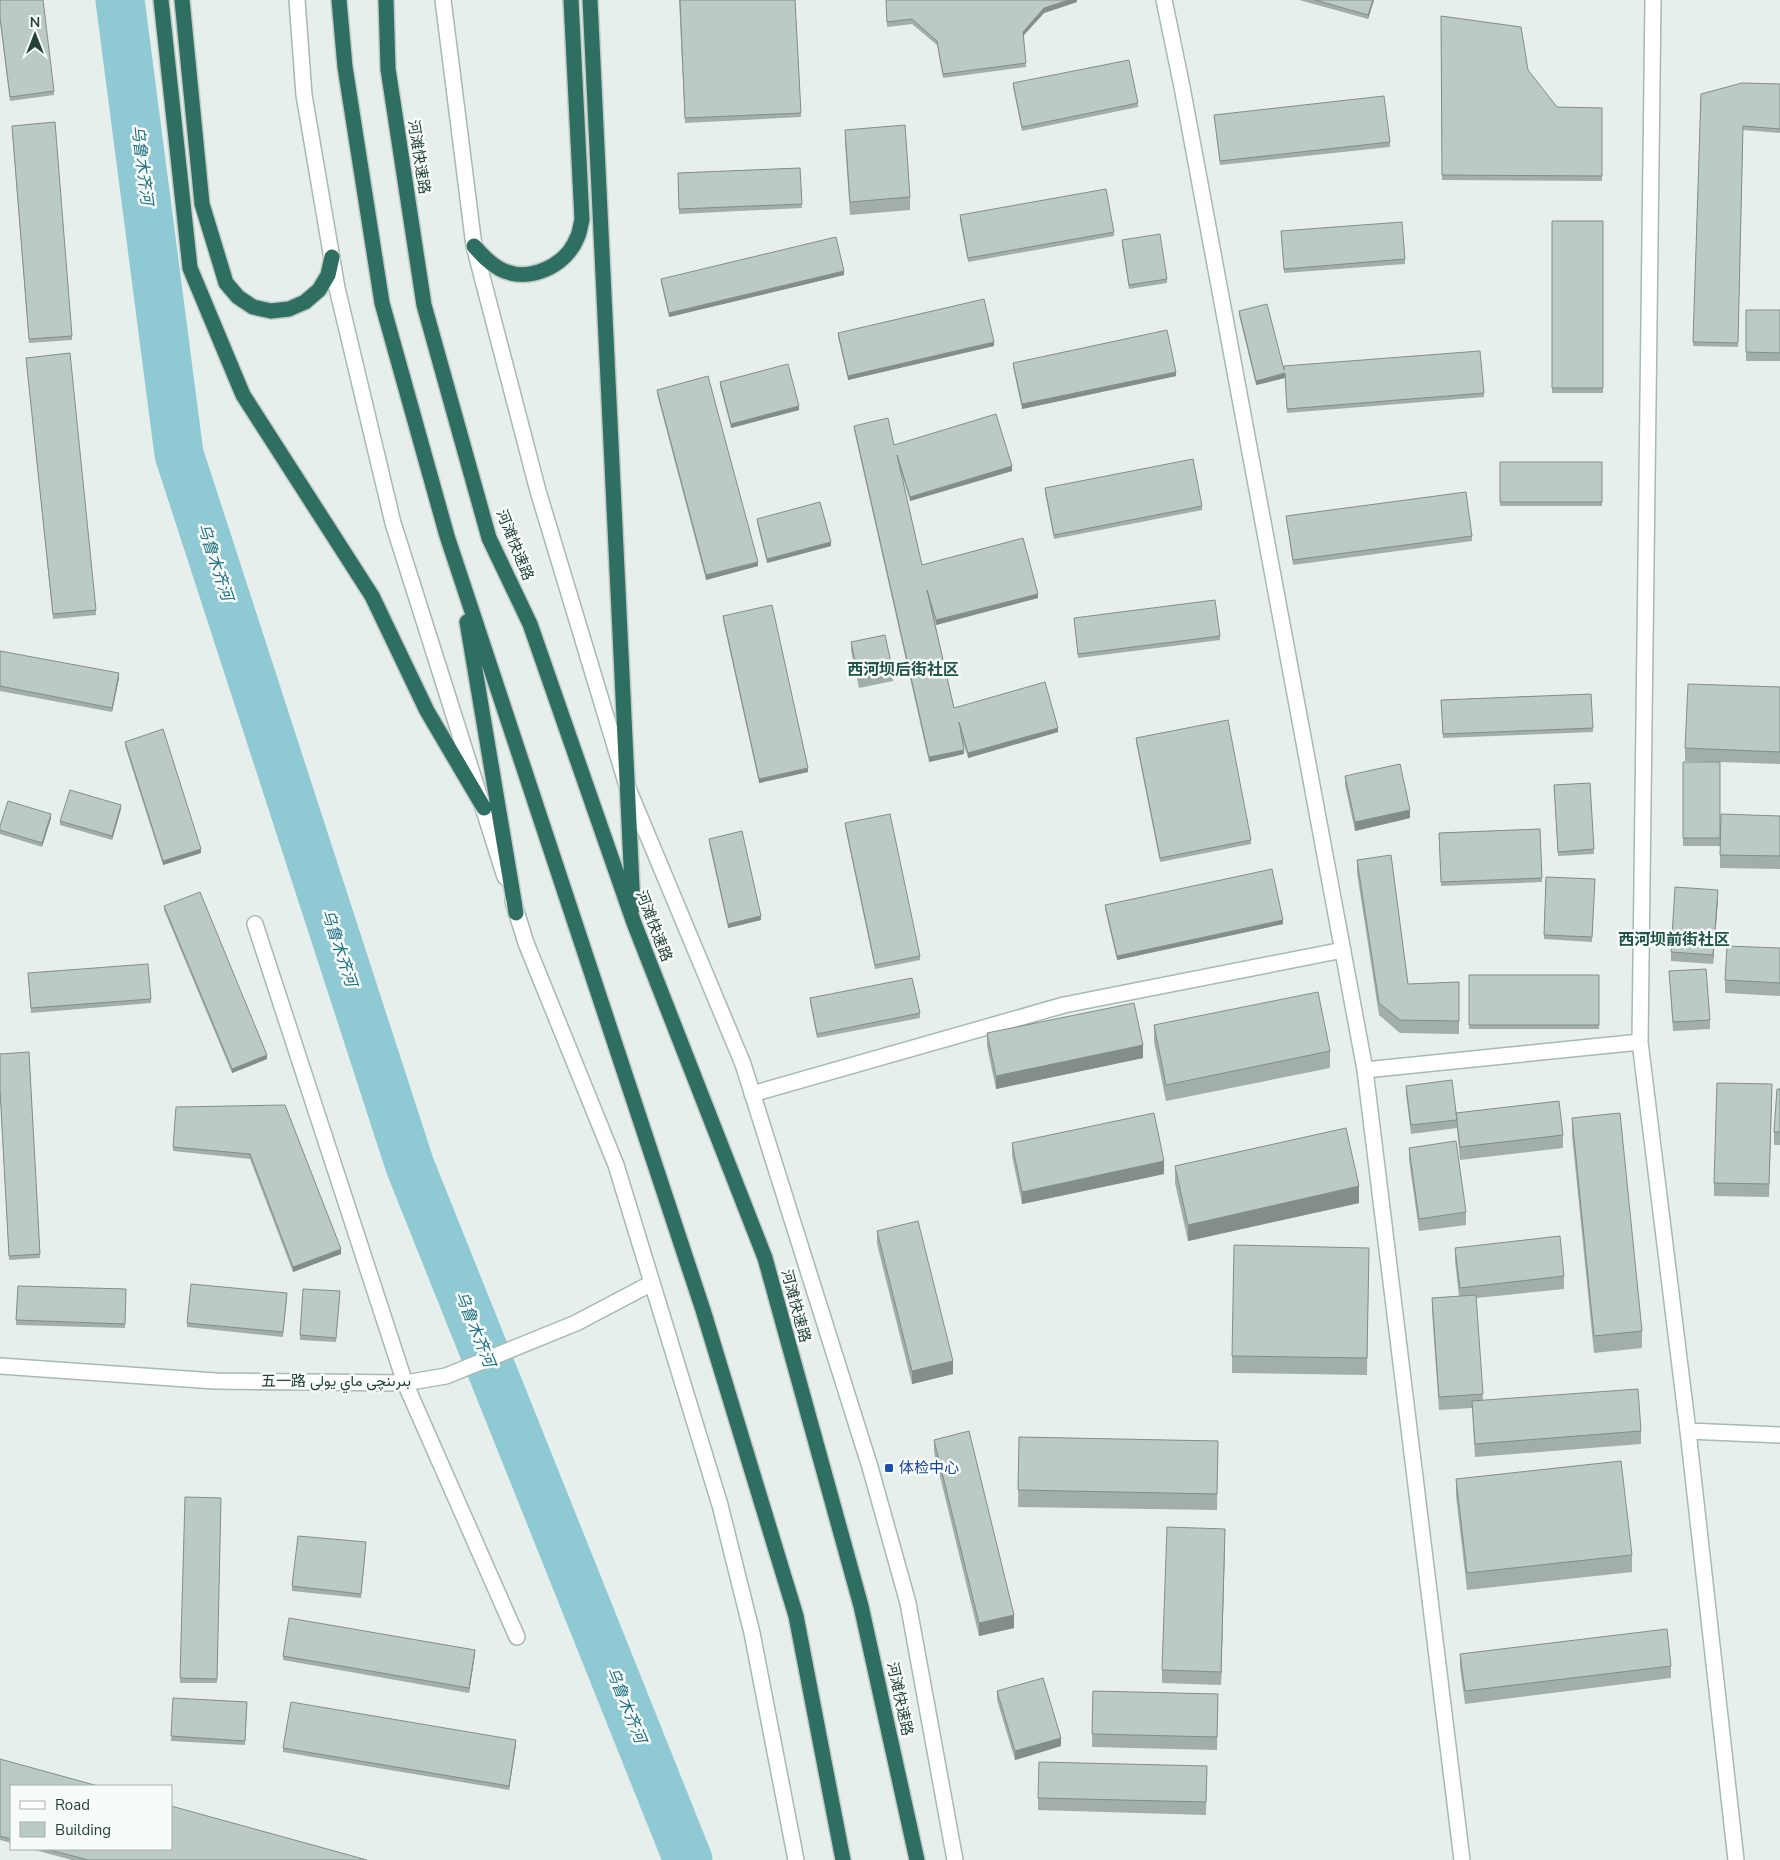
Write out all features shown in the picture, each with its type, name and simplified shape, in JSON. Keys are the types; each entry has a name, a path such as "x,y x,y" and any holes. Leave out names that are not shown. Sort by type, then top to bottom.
{"highway":[{"path":"161,0 190,268 243,395 372,596 427,711 484,808"},
{"path":"182,0 202,204 226,283 238,297 253,307 271,311 289,309 305,302 319,290 328,275 332,257"},
{"path":"339,0 346,67 382,303 446,536 703,1310 796,1616 843,1860"},
{"name":"河滩快速路","path":"386,0 388,69 424,305 489,538 530,624 634,923 765,1258 861,1606 917,1860"},
{"path":"474,246 486,260 502,270 519,274 538,273 555,265 569,254 578,238 582,220 571,0"},
{"path":"590,0 634,923"},
{"path":"459,574 516,913"}],"street":[{"path":"297,0 304,95 337,288 393,523 526,942 616,1165 720,1506 752,1633 796,1860"},
{"path":"443,0 474,246 538,491 627,786 739,1055 870,1466 908,1603 955,1860"},
{"path":"1164,0 1186,106 1365,1070 1462,1860"},
{"path":"1653,0 1640,1042 1688,1431 1736,1860"},
{"path":"255,924 404,1383 517,1637"},
{"path":"752,1094 1064,1006 1343,950"},
{"path":"1365,1070 1640,1042"},
{"name":"五一路 بىرىنچى ماي يولى","path":"0,1366 206,1381 404,1383 446,1376 576,1322 652,1283"},
{"path":"1688,1431 1780,1435"}],"building":[{"path":"0,0 43,0 54,91 10,97 0,17"},
{"path":"680,0 795,0 801,113 685,118"},
{"path":"886,0 1069,0 1044,8 1023,32 1026,63 943,74 937,41 912,19 887,22"},
{"path":"1315,0 1373,0 1368,15"},
{"path":"1441,16 1521,27 1528,70 1557,107 1602,108 1602,176 1442,175"},
{"path":"1129,60 1138,103 1022,127 1013,83"},
{"path":"1742,83 1780,84 1780,129 1743,126 1738,343 1693,342 1701,94"},
{"path":"1384,96 1390,142 1220,161 1214,115"},
{"path":"55,122 72,336 29,339 12,126"},
{"path":"905,125 910,197 850,202 845,130"},
{"path":"800,168 802,204 679,209 678,173"},
{"path":"1106,189 1114,232 968,258 960,215"},
{"path":"1552,221 1603,221 1603,388 1552,388"},
{"path":"1402,222 1405,259 1284,269 1281,231"},
{"path":"1160,234 1167,279 1129,285 1122,240"},
{"path":"836,237 844,271 669,313 661,279"},
{"path":"984,299 994,342 848,376 838,333"},
{"path":"1267,304 1284,370 1284,366 1480,351 1484,393 1287,409 1285,373 1256,381 1239,311"},
{"path":"1746,310 1780,310 1780,353 1746,352"},
{"path":"1167,330 1176,372 1022,404 1013,363"},
{"path":"70,353 96,610 53,614 26,358"},
{"path":"788,364 799,406 731,424 720,382"},
{"path":"708,376 758,562 706,575 657,390"},
{"path":"996,414 1012,466 910,497 897,455 922,565 1023,538 1038,594 936,620 927,590 954,708 1045,682 1058,728 968,753 959,722 964,750 929,757 854,426 888,418 894,445"},
{"path":"1193,459 1202,506 1054,535 1045,488"},
{"path":"1500,462 1602,462 1602,502 1500,502"},
{"path":"1466,492 1472,536 1293,560 1286,516"},
{"path":"820,502 831,542 767,559 757,519"},
{"path":"1215,600 1220,636 1078,654 1074,618"},
{"path":"772,605 808,768 759,779 723,616"},
{"path":"885,635 893,672 859,679 851,642"},
{"path":"0,651 119,673 112,708 0,686"},
{"path":"1688,684 1780,687 1780,752 1685,748"},
{"path":"1591,694 1593,728 1443,734 1441,700"},
{"path":"1228,720 1251,840 1160,858 1136,738"},
{"path":"163,729 201,849 163,861 125,742"},
{"path":"1683,762 1720,762 1720,838 1683,838"},
{"path":"1400,764 1410,810 1355,822 1345,776"},
{"path":"1590,783 1594,849 1558,852 1554,785"},
{"path":"70,790 121,805 112,836 60,821"},
{"path":"8,801 51,814 42,843 0,830"},
{"path":"890,814 920,956 875,965 845,823"},
{"path":"1721,814 1780,816 1780,856 1720,855"},
{"path":"1540,829 1542,878 1441,882 1439,833"},
{"path":"742,831 761,916 728,924 709,839"},
{"path":"1391,855 1408,984 1459,982 1459,1021 1400,1020 1379,1003 1357,860"},
{"path":"1272,869 1283,920 1117,956 1105,905"},
{"path":"1546,877 1595,879 1592,937 1544,935"},
{"path":"1675,887 1718,890 1713,955 1671,952"},
{"path":"200,892 267,1055 232,1069 164,906"},
{"path":"1727,946 1780,948 1780,983 1725,980"},
{"path":"148,964 151,999 31,1008 28,973"},
{"path":"1706,969 1710,1020 1673,1022 1669,971"},
{"path":"1469,975 1599,975 1599,1025 1469,1025"},
{"path":"912,978 920,1013 817,1034 810,998"},
{"path":"1318,992 1330,1051 1166,1085 1154,1025"},
{"path":"1134,1003 1143,1045 996,1076 987,1033"},
{"path":"29,1052 40,1254 9,1256 0,1089 0,1054"},
{"path":"1452,1080 1457,1120 1411,1125 1406,1086"},
{"path":"1717,1083 1772,1084 1769,1184 1714,1183"},
{"path":"1777,1089 1780,1089 1780,1132 1774,1132"},
{"path":"1559,1101 1563,1135 1460,1147 1456,1113"},
{"path":"285,1105 341,1249 293,1267 250,1154 173,1147 176,1107"},
{"path":"1154,1113 1164,1161 1022,1192 1012,1143"},
{"path":"1620,1113 1642,1331 1594,1336 1572,1118"},
{"path":"1346,1128 1359,1186 1188,1225 1175,1166"},
{"path":"1456,1141 1466,1212 1419,1219 1409,1148"},
{"path":"918,1221 953,1361 912,1371 877,1231"},
{"path":"1560,1236 1564,1276 1460,1288 1455,1248"},
{"path":"1234,1245 1369,1248 1367,1358 1232,1356"},
{"path":"191,1284 287,1293 283,1332 187,1323"},
{"path":"18,1286 126,1289 125,1324 16,1320"},
{"path":"303,1289 340,1291 336,1338 300,1335"},
{"path":"1476,1295 1483,1394 1439,1397 1432,1298"},
{"path":"1638,1389 1641,1431 1475,1444 1472,1401"},
{"path":"969,1431 1014,1615 979,1623 934,1440"},
{"path":"1019,1437 1218,1441 1217,1494 1018,1490"},
{"path":"1621,1461 1632,1555 1467,1573 1456,1479"},
{"path":"185,1497 221,1498 217,1679 180,1678"},
{"path":"1167,1527 1225,1529 1221,1672 1162,1670"},
{"path":"298,1536 366,1542 361,1594 292,1586"},
{"path":"289,1618 475,1650 469,1688 283,1656"},
{"path":"1667,1629 1671,1666 1465,1691 1460,1654"},
{"path":"1043,1678 1061,1738 1015,1751 997,1691"},
{"path":"1093,1691 1218,1694 1217,1737 1092,1734"},
{"path":"173,1698 247,1702 245,1741 171,1736"},
{"path":"291,1702 516,1740 509,1786 283,1748"},
{"path":"0,1759 94,1785 10,1785 10,1839 0,1836"},
{"path":"1039,1762 1207,1766 1206,1802 1038,1798"},
{"path":"172,1806 367,1860 88,1860 51,1850 172,1850"}],"waterway":[{"name":"乌鲁木齐河","path":"120,0 179,454 410,1166 688,1860"}],"place":[{"name":"体检中心","path":"889,1468"}],"district":[{"name":"西河坝后街社区","path":"903,670"},
{"name":"西河坝前街社区","path":"1674,940"}]}
